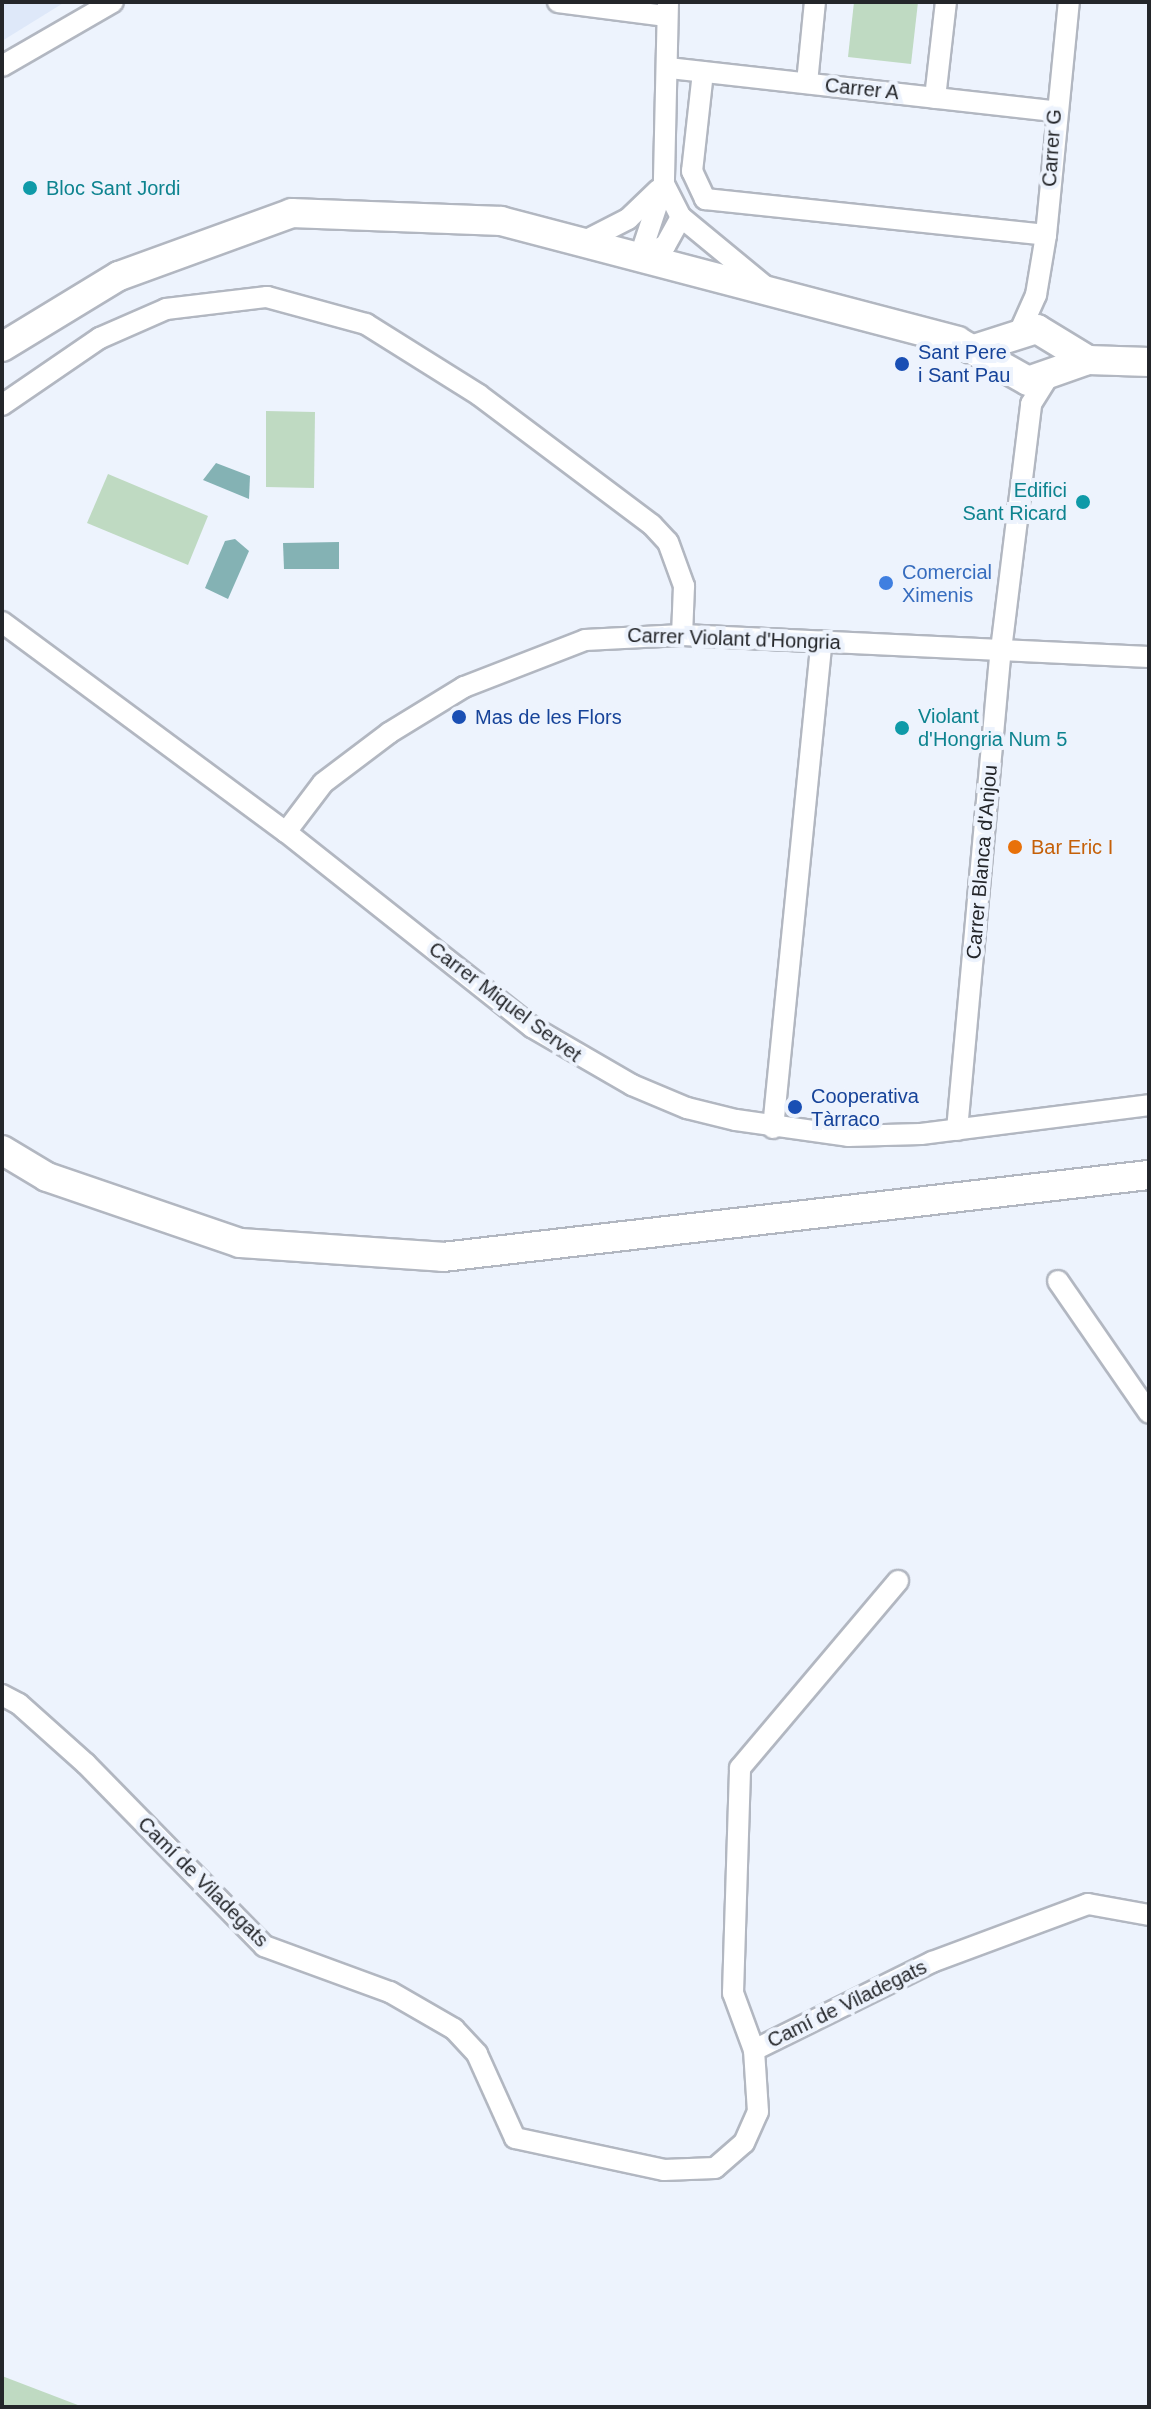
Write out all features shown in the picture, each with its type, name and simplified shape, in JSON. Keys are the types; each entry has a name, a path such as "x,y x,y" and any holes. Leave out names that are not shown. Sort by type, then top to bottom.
{"street":[{"path":"2,66 113,2"},
{"path":"558,2 667,9 669,68 664,184 640,256"},
{"path":"807,83 815,2"},
{"path":"935,98 946,2"},
{"name":"Carrer G","path":"1033,336 1069,2"},
{"name":"Carrer A","path":"669,68 1055,111"},
{"path":"703,72 692,171 705,199 1046,235"},
{"path":"664,184 681,217 767,288"},
{"path":"583,242 628,219 664,184"},
{"path":"2,347 119,276 292,213 501,221 767,288 977,348 1034,375 1088,360 1149,362"},
{"path":"640,256 665,246 681,217"},
{"path":"2,405 100,338 166,309 267,297 366,324 479,395 652,525 668,542 682,576 682,635"},
{"path":"977,348 1033,336 1088,360"},
{"path":"1033,336 1007,355 1034,375"},
{"path":"1033,336 1060,357 1034,375"},
{"name":"Carrer Blanca d'Anjou","path":"957,1130 1001,650 1034,375"},
{"name":"Carrer Miquel Servet","path":"2,622 286,832 532,1027 589,1064 687,1108 773,1128 848,1136 957,1130 1149,1105"},
{"name":"Carrer Violant d'Hongria","path":"286,832 323,783 389,733 464,687 585,640 682,635 1149,657"},
{"path":"773,1128 822,641"},
{"path":"2,1150 47,1177 240,1243 443,1257 1149,1175"},
{"path":"1058,1281 1149,1413"},
{"path":"754,2050 733,1993 740,1768 898,1581"},
{"name":"Camí de Viladegats","path":"2,1695 19,1704 86,1764 264,1946 390,1992 454,2029 477,2054 515,2138 664,2170 715,2168 744,2143 758,2112 754,2050 932,1962 1088,1904 1149,1915"}],"shaded area":[{"path":"2,2 65,2 2,41"},
{"path":"854,2 918,2 911,64 848,57"},
{"path":"266,411 315,412 314,488 266,487"},
{"path":"216,463 250,476 249,499 203,480"},
{"path":"108,474 208,516 188,565 87,523"},
{"path":"235,539 249,551 228,599 205,588 225,541"},
{"path":"339,542 339,569 284,569 283,543"},
{"path":"2,2376 83,2407 2,2407"}],"place":[{"name":"Bloc Sant Jordi","path":"30,188"},
{"name":"Sant Pere i Sant Pau","path":"902,364"},
{"name":"Edifici Sant Ricard","path":"1083,502"},
{"name":"Comercial Ximenis","path":"886,583"},
{"name":"Mas de les Flors","path":"459,717"},
{"name":"Violant d'Hongria Num 5","path":"902,728"},
{"name":"Bar Eric I","path":"1015,847"},
{"name":"Cooperativa Tàrraco","path":"795,1107"}]}
